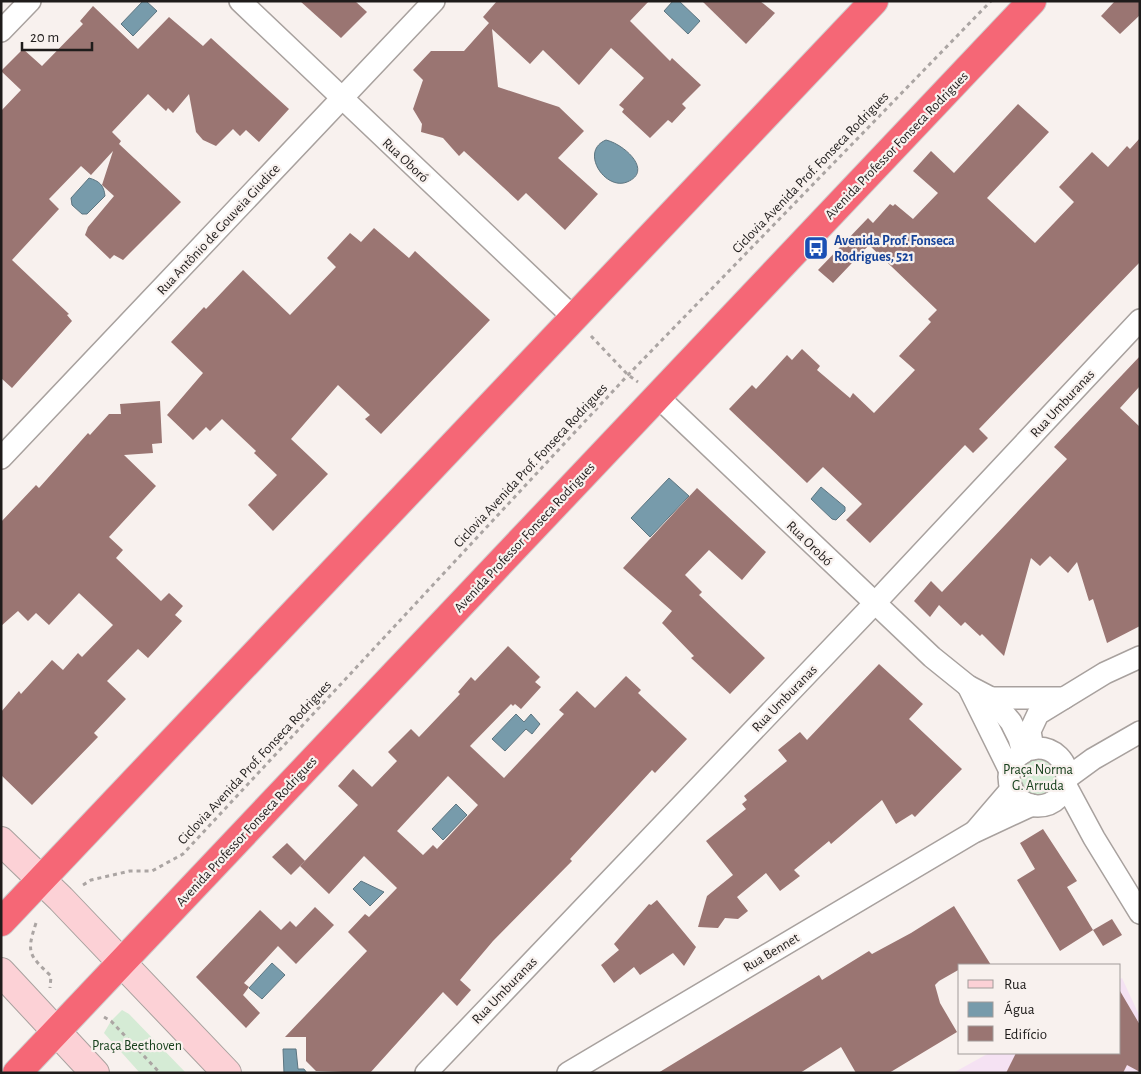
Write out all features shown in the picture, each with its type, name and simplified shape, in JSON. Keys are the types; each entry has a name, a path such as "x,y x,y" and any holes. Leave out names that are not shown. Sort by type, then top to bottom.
{"highway":[{"path":"1,922 874,1"},
{"name":"Avenida Professor Fonseca Rodrigues","path":"17,1073 1032,1"}],"street":[{"path":"1,31 30,1"},
{"name":"Rua Oboró","path":"240,1 341,99 573,317"},
{"name":"Rua Antônio de Gouveia Giudice","path":"1,458 434,1"},
{"name":"Rua Umburanas","path":"426,1073 874,604 1140,320"},
{"name":"Rua Orobó","path":"657,396 874,604 968,686 991,698 1012,722 1019,738 1028,751"},
{"path":"1028,751 1030,731 1038,714 1105,673 1140,656"},
{"name":"Rua Orobó","path":"968,686 1011,780"},
{"path":"991,698 1066,698"},
{"path":"1038,806 1053,802 1061,795 1067,782 1108,750 1140,732"},
{"path":"1094,838 1072,817 1059,810 1038,806 1017,796 1011,780 1017,758 1028,751 1044,749 1055,753 1108,750"},
{"path":"1055,753 1066,768 1067,782 1094,838 1140,913"},
{"name":"Rua Bennet","path":"974,832 1011,780"},
{"name":"Rua Bennet","path":"568,1073 974,832 1038,806"},
{"path":"1,841 42,879 227,1073"},
{"path":"1,972 95,1073"}],"path":[{"name":"Ciclovia Avenida Prof. Fonseca Rodrigues","path":"61,899 91,880 130,871 152,871 183,854 628,375 991,1"},
{"path":"573,317 628,375 657,396"},
{"path":"81,1006 111,1021 160,1073"}],"shaded area":[{"path":"1121,978 1140,1017 1140,1073 953,1073 987,1054 1121,1054"}],"green space":[{"name":"Praça Norma G. Arruda","path":"1042,757 1049,760 1055,766 1058,777 1057,785 1049,794 1042,797 1034,797 1027,794 1019,785 1018,773 1021,766 1030,758"},
{"name":"Praça Beethoven","path":"122,1010 129,1014 186,1073 140,1073 104,1033 111,1021"}],"water":[{"path":"143,1 146,1 157,11 133,36 121,24"},
{"path":"673,1 679,1 700,21 688,34 664,11"},
{"path":"606,140 621,147 633,158 638,171 635,177 627,182 619,183 611,181 604,176 595,160 595,152 598,145"},
{"path":"89,178 100,184 105,196 87,214 82,214 72,205 71,198"},
{"path":"669,478 689,496 650,537 631,518"},
{"path":"821,487 845,507 845,511 836,520 832,519 811,499"},
{"path":"516,714 524,722 531,714 540,724 532,734 526,729 505,751 492,739"},
{"path":"456,804 467,815 443,840 432,829"},
{"path":"361,881 384,892 370,906 353,889"},
{"path":"272,963 285,975 262,999 249,988"},
{"path":"283,1049 296,1049 298,1069 304,1069 307,1073 284,1073"}],"building":[{"path":"300,1 355,1 367,12 341,38"},
{"path":"497,1 649,1 630,21 670,61 672,58 701,85 682,104 686,108 672,123 668,120 650,138 622,112 624,109 619,105 644,78 611,48 579,85 543,50 530,64 492,29 498,87 559,107 584,131 558,158 598,194 565,230 526,193 518,201 464,151 459,156 443,138 421,132 422,124 413,109 423,80 413,70 431,51 464,51 489,23 483,17"},
{"path":"702,1 760,1 775,13 746,44"},
{"path":"1115,1 1140,1 1140,15 1120,34 1101,16"},
{"path":"93,6 138,49 169,17 203,46 211,38 289,109 259,142 246,130 240,136 233,129 216,146 203,140 196,132 189,94 173,113 168,108 166,111 148,94 112,132 121,141 119,144 181,202 123,260 114,255 110,259 85,235 88,227 114,196 102,185 113,151 91,175 81,166 49,199 59,209 12,260 69,314 67,315 72,321 12,388 1,378 1,111 21,90 1,71 23,49 42,66 83,24 80,21"},
{"path":"1018,104 1049,132 987,198 1035,243 1074,202 1059,187 1092,152 1108,167 1127,146 1130,149 1140,138 1140,262 979,429 988,438 973,453 965,445 870,543 846,520 862,504 823,467 807,483 729,409 752,385 756,389 787,355 792,360 802,349 820,366 817,370 850,398 853,393 874,413 915,370 899,356 931,322 928,319 937,310 869,245 833,283 818,270 868,218 873,223 890,204 893,206 895,204 913,219 938,193 913,171 931,151 954,173"},
{"path":"374,228 409,258 415,251 490,320 381,434 365,419 370,415 338,385 291,439 328,474 273,531 248,505 277,475 254,453 256,451 222,419 210,431 206,427 193,440 167,415 203,373 171,342 243,270 290,315 336,267 327,258 350,233 361,242"},
{"path":"1140,356 1140,386 1120,408 1140,427 1140,626 1107,643 1093,599 1089,601 1077,562 1068,573 1050,556 1040,566 1031,558 1004,656 982,634 980,636 965,622 961,626 939,605 930,617 914,601 931,581 942,592 1067,459 1054,447"},
{"path":"160,401 162,443 152,444 153,453 124,455 156,486 109,537 123,550 116,558 161,601 169,593 183,606 175,615 182,621 148,658 138,649 107,681 126,699 94,733 98,737 32,805 1,775 1,712 19,691 21,694 52,660 63,670 78,653 82,657 113,625 79,593 49,625 36,613 28,621 18,611 1,626 1,522 36,485 39,488 88,433 90,435 109,414 121,414 120,404"},
{"path":"697,488 766,552 742,580 709,550 685,575 702,592 699,595 765,658 730,694 691,658 694,656 662,623 672,611 623,568"},
{"path":"508,646 540,677 535,682 541,687 521,709 515,704 513,706 511,704 470,746 504,778 564,714 559,710 577,691 595,708 626,676 641,690 638,693 687,739 655,773 652,770 570,859 572,861 493,941 460,980 471,990 457,1006 443,992 370,1073 316,1071 306,1061 306,1037 285,1037 367,951 348,932 365,914 369,917 397,888 364,856 329,894 300,866 358,805 338,786 353,769 372,787 397,761 388,752 411,729 419,737 460,694 458,692 471,677 475,681","holes":["448,776 478,805 437,849 433,845 423,855 397,831"]},
{"path":"879,664 923,704 909,719 962,769 915,817 912,814 896,824 882,800 831,844 829,841 794,870 800,876 780,891 766,873 737,897 748,911 738,919 725,918 718,928 698,927 707,896 733,875 706,841 746,809 742,804 747,800 744,796 787,761 778,750 800,732 807,740"},
{"path":"1043,829 1077,881 1067,887 1093,930 1060,951 1017,880 1035,869 1020,843"},
{"path":"287,843 305,861 291,875 272,857"},
{"path":"657,900 696,947 684,966 673,953 640,975 634,967 614,983 601,965 619,950 614,944 649,904 651,905"},
{"path":"954,906 990,964 958,964 958,970 935,985 940,1003 957,1032 889,1073 856,1073 841,1047 800,1073 658,1073 819,975 822,980 869,951 872,954 911,933"},
{"path":"315,907 334,925 296,964 278,946 244,983 249,987 243,995 260,1013 246,1028 196,977 260,910 281,930 290,921 296,927"},
{"path":"1112,919 1122,935 1103,946 1093,930"},
{"path":"1121,993 1140,1025 1140,1072 1127,1065 1123,1073 1006,1073 1016,1054 1121,1054"}],"place":[{"name":"Avenida Prof. Fonseca Rodrigues, 521","path":"816,248"}]}
